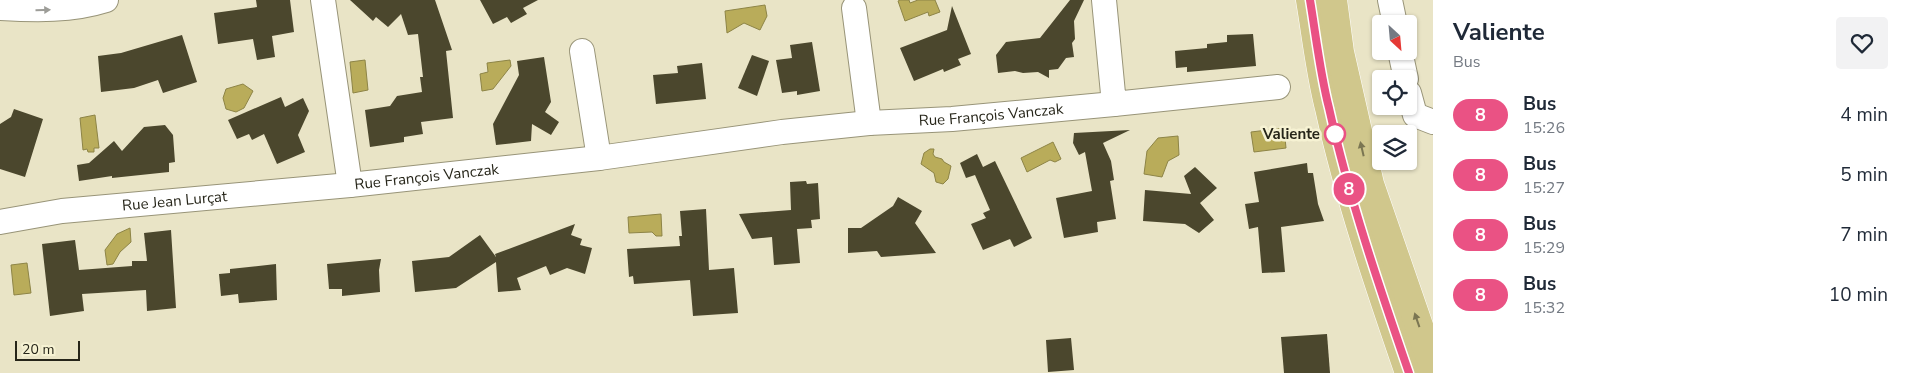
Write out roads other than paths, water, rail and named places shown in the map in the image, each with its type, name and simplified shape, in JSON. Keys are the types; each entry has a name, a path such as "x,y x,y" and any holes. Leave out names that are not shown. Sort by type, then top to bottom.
{"main road":[{"path":"1310,0 1328,106 1354,209 1409,373"},
{"path":"1333,0 1340,52 1370,184 1433,366"}],"street":[{"name":"Rue François Vanczak","path":"323,0 350,186 599,158 782,132 869,123 952,119 1278,87"},
{"path":"1104,0 1114,104"},
{"path":"1390,0 1393,15"},
{"path":"0,8 39,10 96,3"},
{"path":"854,8 869,123"},
{"path":"582,51 599,158"},
{"path":"1415,115 1433,122"},
{"name":"Rue Jean Lurçat","path":"0,222 62,211 350,186"}],"place":[{"name":"Valiente","path":"1335,134"}]}
